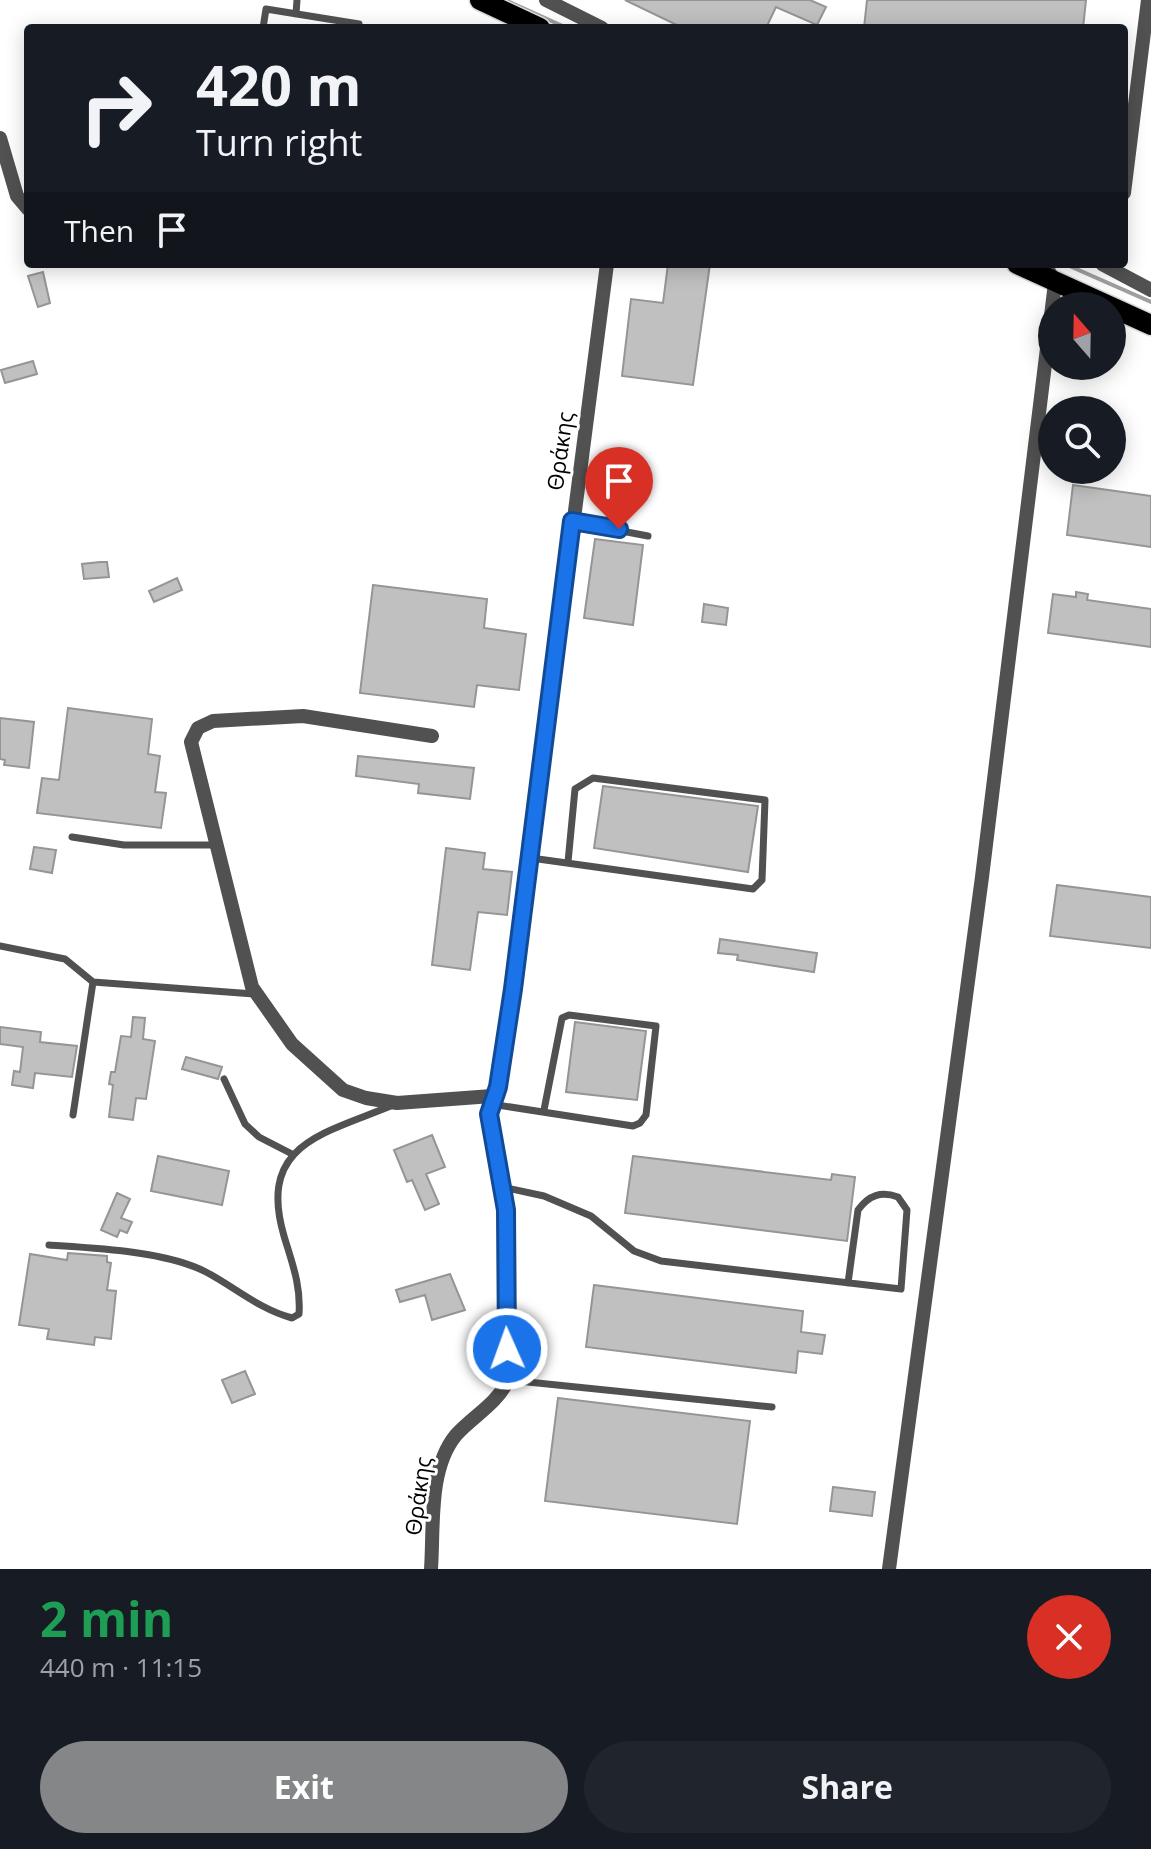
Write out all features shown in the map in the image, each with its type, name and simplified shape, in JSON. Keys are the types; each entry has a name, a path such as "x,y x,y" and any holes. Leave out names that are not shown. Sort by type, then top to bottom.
{"main road":[{"path":"480,0 531,24"},
{"path":"1025,268 1151,325"}],"street":[{"path":"546,0 594,24"},
{"path":"1128,161 1148,0"},
{"path":"0,138 17,196 24,204"},
{"name":"Θράκης","path":"431,1569 442,1453 459,1432 497,1397 508,1380 506,1210 489,1123 491,1100 498,1087 531,858 606,268"},
{"path":"889,1569 982,877 1055,283 1047,268"},
{"path":"1112,268 1151,290"},
{"path":"432,736 303,716 213,721 198,728 191,742 194,764 256,994 292,1044 343,1090 397,1103 491,1100"}],"lane":[{"path":"296,14 297,0"},
{"path":"264,24 266,9 359,24"},
{"path":"572,521 648,536"},
{"path":"531,858 753,889 762,880 765,800 593,778 575,789 568,862"},
{"path":"72,837 124,845 215,845"},
{"path":"0,946 65,959 93,982 256,994"},
{"path":"73,1115 93,982"},
{"path":"491,1100 544,1110 633,1126 640,1123 646,1115 656,1026 569,1015 560,1019 544,1110"},
{"path":"224,1079 245,1124 259,1137 292,1154"},
{"path":"49,1245 143,1254 204,1271 266,1310 292,1318 299,1314 301,1291 282,1231 276,1185 292,1154 305,1144 397,1103"},
{"path":"502,1187 544,1196 591,1216 634,1251 661,1261 848,1283 901,1289 907,1210 898,1197 880,1193 864,1201 858,1210 848,1283"},
{"path":"508,1380 772,1407"}],"building":[{"path":"625,0 810,0 826,7 818,24 776,7 768,24 675,24"},
{"path":"867,0 1086,0 1083,24 864,24"},
{"path":"667,268 709,268 693,385 622,376 631,299 663,303"},
{"path":"43,272 50,303 38,307 28,276"},
{"path":"33,361 37,374 5,383 1,370"},
{"path":"1073,485 1151,496 1151,547 1067,535"},
{"path":"595,539 643,545 633,625 584,618"},
{"path":"107,562 109,577 84,579 82,564"},
{"path":"177,578 182,590 154,602 149,591"},
{"path":"373,585 487,599 484,628 526,634 519,690 477,685 474,707 360,693"},
{"path":"1076,592 1088,594 1087,600 1151,609 1151,647 1048,633 1053,594 1076,597"},
{"path":"704,604 728,608 726,625 702,622"},
{"path":"68,708 152,719 148,754 160,756 155,792 166,793 161,828 37,813 42,778 59,780"},
{"path":"0,718 34,722 29,768 4,765 5,760 0,759"},
{"path":"358,756 474,768 470,799 418,793 419,784 356,776"},
{"path":"603,786 758,806 748,872 594,848"},
{"path":"34,847 56,850 52,873 30,869"},
{"path":"446,848 485,853 483,869 512,872 507,915 478,912 470,970 432,965"},
{"path":"1057,885 1151,897 1151,948 1050,936"},
{"path":"720,939 817,953 814,972 737,960 738,955 718,953"},
{"path":"133,1017 145,1018 143,1039 155,1041 146,1099 136,1098 133,1120 109,1117 113,1085 109,1084 111,1072 115,1072 121,1036 131,1037"},
{"path":"575,1022 646,1031 637,1100 566,1092"},
{"path":"0,1027 41,1032 40,1042 77,1046 72,1077 35,1073 33,1088 12,1085 14,1071 20,1072 23,1047 0,1044"},
{"path":"186,1057 222,1067 218,1079 182,1069"},
{"path":"432,1135 445,1167 426,1174 439,1204 425,1210 412,1180 407,1182 394,1150"},
{"path":"158,1156 229,1171 222,1205 151,1191"},
{"path":"633,1156 831,1180 832,1174 855,1177 847,1241 625,1213"},
{"path":"117,1193 130,1199 121,1218 132,1222 127,1233 120,1230 117,1237 101,1230"},
{"path":"68,1253 107,1256 107,1262 111,1263 107,1290 116,1291 111,1339 95,1337 94,1345 47,1339 49,1329 19,1325 30,1254 67,1260"},
{"path":"450,1274 465,1310 432,1320 425,1295 400,1302 396,1290"},
{"path":"594,1285 803,1311 801,1332 825,1335 822,1354 798,1351 796,1373 586,1347"},
{"path":"245,1371 255,1394 232,1403 222,1380"},
{"path":"558,1398 750,1421 737,1524 545,1501"},
{"path":"833,1487 875,1492 872,1516 830,1511"}],"waterway":[{"path":"505,0 558,24"},
{"path":"1074,268 1151,302"}],"route":[{"path":"507,1349 506,1210 489,1123 490,1104 498,1087 513,989 572,521 619,529"}]}
